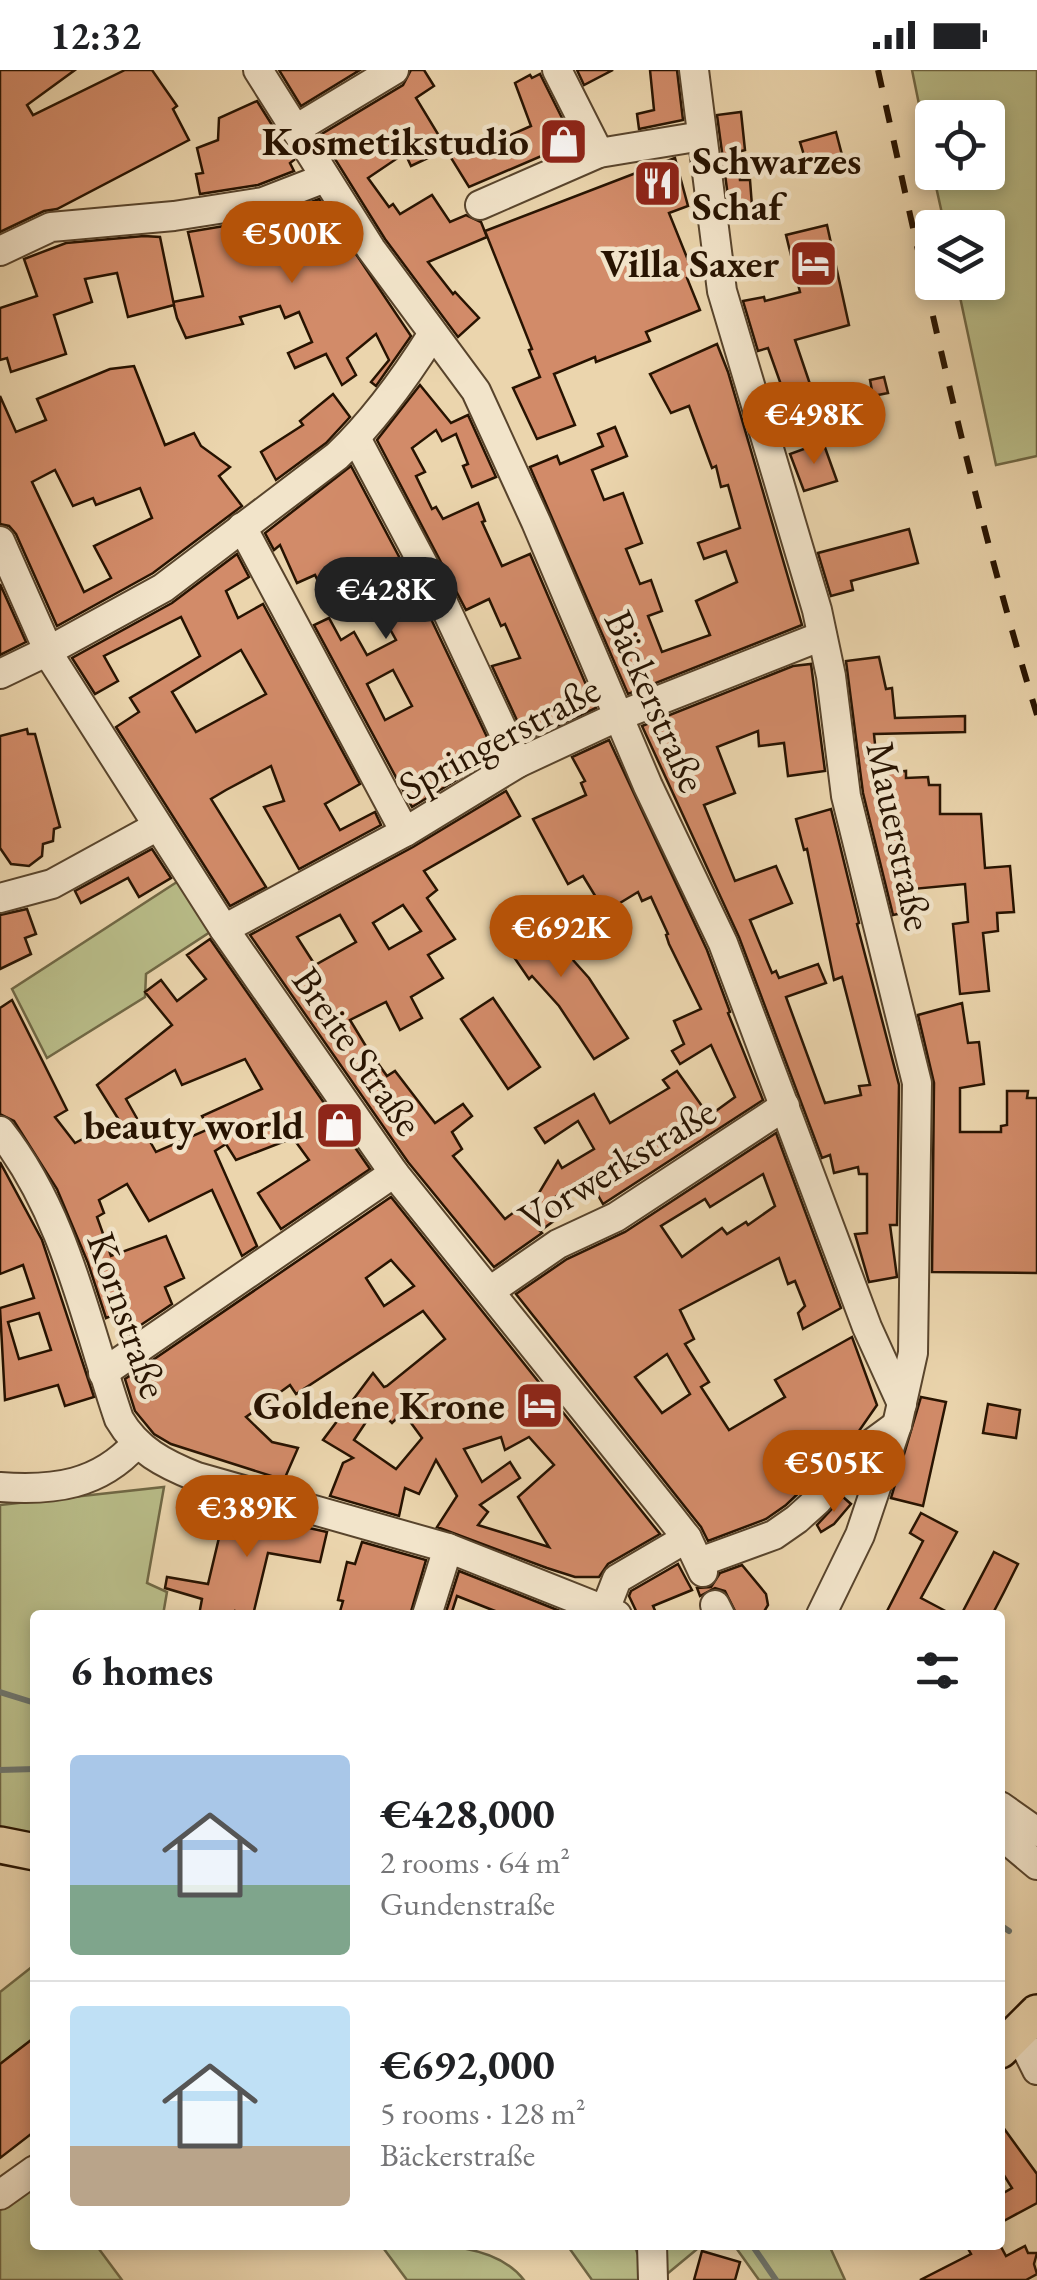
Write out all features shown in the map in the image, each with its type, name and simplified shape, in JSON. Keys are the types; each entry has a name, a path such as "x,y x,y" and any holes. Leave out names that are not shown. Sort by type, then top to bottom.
{"main road":[{"path":"0,1845 30,1851"}],"street":[{"name":"Bäckerstraße","path":"258,70 325,178 432,335 476,392 723,943 900,1415"},
{"path":"557,70 599,153"},
{"name":"Mauerstraße","path":"694,70 722,292 832,676 846,796 917,1083 913,1353 900,1415 860,1536 823,1610"},
{"path":"296,129 388,72"},
{"path":"480,204 599,153 702,136"},
{"path":"0,251 51,227 174,216 263,202 325,178"},
{"path":"0,674 48,652 162,588 356,438 410,370 432,335"},
{"path":"356,438 438,592 518,764"},
{"path":"242,527 405,832"},
{"name":"Breite Straße","path":"0,541 48,652 224,930 394,1173 697,1557"},
{"name":"Springerstraße","path":"224,930 405,832 518,764 619,716 822,636"},
{"path":"0,898 52,884 156,827"},
{"name":"Vorwerkstraße","path":"490,1290 558,1244 616,1217 785,1106"},
{"name":"Kornstraße","path":"0,1131 38,1186 56,1225 120,1419 136,1444 196,1477 448,1548 602,1610"},
{"path":"104,1373 394,1173"},
{"path":"610,1610 617,1579 774,1535 818,1500 852,1458 900,1415"},
{"path":"0,1487 42,1487 92,1478 110,1469 136,1444"},
{"path":"429,1610 448,1548"},
{"path":"1005,1810 1037,1832"},
{"path":"1005,1838 1037,1865"},
{"path":"1014,2034 1037,2070"},
{"path":"0,2195 30,2174"},
{"path":"652,2250 653,2280"}],"green space":[{"path":"912,70 1037,70 1037,456 996,465 961,300 1005,300 1005,210 941,210 937,190 1005,190 1005,100 918,100"},
{"path":"180,880 210,932 146,974 145,997 47,1058 12,989"},
{"path":"164,1487 147,1583 167,1592 164,1610 30,1610 30,1837 0,1831 0,1505"},
{"path":"30,1968 30,2041 0,2064 0,1992"},
{"path":"30,2188 30,2250 100,2250 122,2280 0,2280 0,2210"},
{"path":"385,2250 477,2251 511,2267 524,2280 407,2280"},
{"path":"571,2250 636,2250 641,2280 592,2280"},
{"path":"664,2250 696,2250 661,2279"},
{"path":"738,2250 831,2250 845,2280 759,2280"}],"building":[{"path":"0,70 75,70 27,105 33,115 125,70 152,70 177,106 173,109 189,140 57,209 44,211 0,232"},
{"path":"279,70 360,70 301,106"},
{"path":"411,70 424,70 434,86 416,98 447,149 411,166 405,153 368,178 389,207 393,204 400,214 432,195 450,222 466,215 481,222 487,237 428,262 453,294 479,318 458,337 385,239 320,135 403,85"},
{"path":"577,70 613,70 584,85"},
{"path":"650,70 677,70 683,120 639,129 637,114 654,110"},
{"path":"540,74 574,142 469,187 448,153 492,137 495,142 531,126 515,83"},
{"path":"257,101 294,160 290,163 294,171 258,185 200,194 196,174 203,173 197,148 218,140 219,118"},
{"path":"741,112 745,150 738,152 740,180 750,180 752,206 736,207 729,204 717,115"},
{"path":"836,132 842,155 807,165 800,142"},
{"path":"675,158 688,206 669,213 694,275 687,278 700,310 646,332 650,341 554,374 575,425 537,439 513,388 540,377 485,231"},
{"path":"319,199 411,336 376,386 371,382 389,360 376,334 347,358 356,375 342,385 326,354 295,368 288,353 312,342 299,312 285,318 280,306 240,317 243,324 186,338 177,318 173,302 203,296 188,232 266,219"},
{"name":"Villa Saxer","path":"827,225 849,325 795,340 811,387 785,396 768,348 758,351 743,301 764,297 765,301 800,292 786,235"},
{"path":"160,237 174,305 128,317 117,273 85,279 92,302 54,315 66,354 11,372 7,358 0,360 0,308 37,296 24,259 66,243"},
{"path":"717,344 802,625 628,694 530,467 557,456 560,464 603,446 598,434 615,427 627,456 592,470 604,500 623,493 642,543 626,549 640,584 651,580 662,611 648,616 662,652 710,635 696,601 737,582 726,551 704,559 698,543 740,528 728,485 721,487 716,466 712,468 689,406 671,413 650,374"},
{"path":"134,366 165,445 194,433 201,446 230,467 219,476 242,506 153,573 57,626 16,534 9,526 0,524 0,396 16,432 46,420 37,399 110,369","holes":["55,470 73,506 93,498 96,505 140,488 152,518 94,546 111,578 84,592 32,482"]},
{"path":"884,377 888,393 873,396 870,380"},
{"path":"420,385 451,423 468,415 496,477 472,487 456,434 442,441 436,430 412,448 425,472 416,476 432,509 436,507 443,519 478,503 485,521 482,522 502,566 530,554 596,708 526,740 492,666 520,658 505,624 501,626 489,599 466,610 377,440"},
{"path":"333,394 350,417 326,443 276,480 261,452 303,425 300,421"},
{"path":"823,442 837,481 804,491 790,454"},
{"path":"351,466 422,600 496,756 412,807 314,625 329,618 341,640 354,632 367,655 396,640 380,611 391,605 372,571 342,588 347,601 331,608 315,575 297,583 280,545 274,550 265,533","holes":["393,670 412,706 385,720 367,684"]},
{"path":"909,529 918,563 851,581 853,590 831,596 818,553"},
{"path":"237,554 249,577 226,591 238,618 263,604 360,784 325,804 340,830 375,812 381,825 299,869 264,807 284,801 271,766 226,790 211,799 266,887 230,906 116,727 139,712 130,698 200,656 181,617 104,656 118,681 95,694 72,658 172,603","holes":["241,650 266,694 196,732 172,692"]},
{"path":"0,584 26,642 0,655"},
{"path":"879,657 886,689 892,688 895,718 965,716 965,732 874,734 878,774 906,771 906,778 928,777 929,785 940,785 940,814 981,814 985,868 1010,866 1014,912 997,913 998,931 983,933 989,991 960,994 953,924 968,922 965,884 912,889 917,910 893,915 863,793 846,661"},
{"path":"811,664 825,771 788,776 784,743 759,746 758,731 717,747 735,793 704,805 735,881 776,866 792,903 750,920 772,973 776,971 779,978 818,964 826,983 786,997 825,1103 861,1095 859,1086 870,1085 842,977 834,980 807,849 804,850 796,819 831,809 899,1085 897,1225 890,1225 897,1277 869,1282 855,1234 867,1233 867,1174 859,1174 858,1167 834,1173 830,1155 822,1158 739,937 642,726 793,666"},
{"path":"27,729 28,734 35,734 60,827 54,829 53,841 43,844 42,856 29,866 11,864 0,848 0,736"},
{"path":"609,740 707,950 763,1100 603,1204 587,1176 572,1185 547,1203 558,1218 494,1267 408,1162 250,935 413,847 506,791 520,816 424,871 437,890 427,898 455,939 428,955 443,978 411,997 422,1018 400,1030 386,1002 350,1020 367,1048 387,1076 395,1071 435,1123 463,1104 472,1116 452,1132 462,1149 453,1156 505,1219 539,1193 558,1161 562,1168 594,1149 578,1121 545,1143 535,1128 594,1094 610,1123 669,1088 663,1080 677,1071 709,1116 735,1097 711,1045 680,1064 672,1051 684,1044 674,1021 701,1009 651,897 642,901 638,892 605,912 583,876 568,884 533,819 586,795 581,783 585,781 572,757","holes":["403,905 421,931 389,949 373,923","340,915 356,942 315,965 297,937"]},
{"path":"152,849 171,878 139,897 128,878 81,903 75,891"},
{"path":"527,902 560,952 564,950 589,978 628,1038 594,1059 559,1006 532,976 529,979 492,925"},
{"path":"27,909 36,934 25,938 31,954 0,969 0,915"},
{"path":"210,939 370,1169 281,1229 258,1193 309,1160 293,1138 236,1160 226,1144 215,1151 257,1246 242,1256 212,1190 149,1221 127,1184 99,1200 104,1213 97,1217 111,1256 166,1236 184,1278 165,1287 172,1304 123,1337 111,1316 106,1318 57,1189 14,1121 0,1114 0,1008 12,1000 67,1110 55,1117 75,1143 119,1120 97,1085 172,1025 145,992 161,980 177,1001 206,979 187,955","holes":["245,1059 262,1089 202,1116 209,1129 156,1152 126,1099 175,1070 182,1085"]},
{"path":"493,998 540,1067 508,1089 461,1019"},
{"path":"962,1003 968,1043 979,1042 984,1084 960,1088 960,1132 1001,1132 1001,1126 1007,1125 1007,1091 1028,1091 1027,1098 1037,1098 1037,1273 932,1272 934,1083 918,1015"},
{"path":"776,1133 841,1308 803,1329 798,1313 805,1306 795,1281 788,1284 779,1258 680,1310 694,1339 685,1344 709,1382 701,1387 729,1430 785,1397 775,1380 852,1337 877,1405 859,1431 832,1455 798,1473 806,1486 786,1505 766,1519 708,1541 701,1527 516,1294 567,1259 625,1232","holes":["763,1174 775,1206 727,1234 722,1228 682,1257 661,1226 705,1199 710,1207","667,1354 690,1394 662,1413 635,1377"]},
{"path":"0,1162 42,1240 94,1397 65,1406 58,1385 5,1400 0,1308 34,1298 23,1265 0,1274","holes":["39,1313 51,1350 19,1359 8,1322"]},
{"path":"391,1197 660,1534 608,1564 599,1577 575,1577 437,1527 457,1496 436,1460 419,1494 405,1488 399,1516 330,1496 343,1463 353,1458 323,1440 373,1373 387,1386 445,1339 423,1311 296,1394 290,1385 246,1417 272,1442 298,1448 284,1480 171,1444 154,1434 135,1411 125,1379","holes":["391,1260 414,1286 384,1306 366,1278","376,1407 392,1423 403,1412 422,1438 396,1469 354,1440","501,1437 505,1450 529,1437 554,1465 518,1497 549,1547 478,1525 488,1512 480,1505 520,1478 510,1462 482,1482 464,1449"]},
{"path":"921,1397 946,1402 923,1506 891,1498"},
{"path":"988,1404 1020,1410 1016,1438 983,1433"},
{"path":"843,1497 851,1504 834,1524 821,1532 817,1525"},
{"path":"227,1504 251,1510 250,1515 327,1532 320,1562 268,1553 254,1610 200,1610 202,1599 165,1588 167,1577 208,1584"},
{"path":"921,1513 957,1532 921,1598 944,1610 888,1610 923,1541 910,1533"},
{"path":"362,1542 426,1560 411,1610 340,1610 343,1601 338,1600 347,1562 355,1564"},
{"path":"994,1552 1018,1564 995,1610 964,1610"},
{"path":"678,1564 692,1590 653,1606 655,1610 636,1610 629,1596 631,1591"},
{"path":"742,1565 766,1594 765,1610 734,1610 725,1591 715,1588 700,1596 697,1588 711,1587 720,1573"},
{"path":"459,1571 557,1610 492,1610 457,1596 453,1610 447,1610"},
{"path":"30,2041 30,2135 0,2158 0,2064"},
{"path":"1005,2130 1037,2174 1037,2203 1005,2220 1005,2192 1012,2188 1005,2177"},
{"path":"1025,2246 1028,2253 1037,2253 1037,2274 1026,2280 920,2280 971,2254 969,2250 1003,2250 1006,2256"},
{"path":"702,2251 740,2262 735,2280 694,2280"}],"waterway":[{"path":"0,1692 30,1701"},
{"path":"0,1770 30,1769"},
{"path":"1005,1928 1009,1931"},
{"path":"755,2250 776,2280"}],"railway":[{"path":"878,70 971,475 1037,715"}],"place":[{"name":"Kosmetikstudio","path":"564,141"},
{"name":"Schwarzes Schaf","path":"657,183"},
{"name":"Villa Saxer","path":"814,263"},
{"name":"beauty world","path":"339,1125"},
{"name":"Goldene Krone","path":"540,1405"}]}
